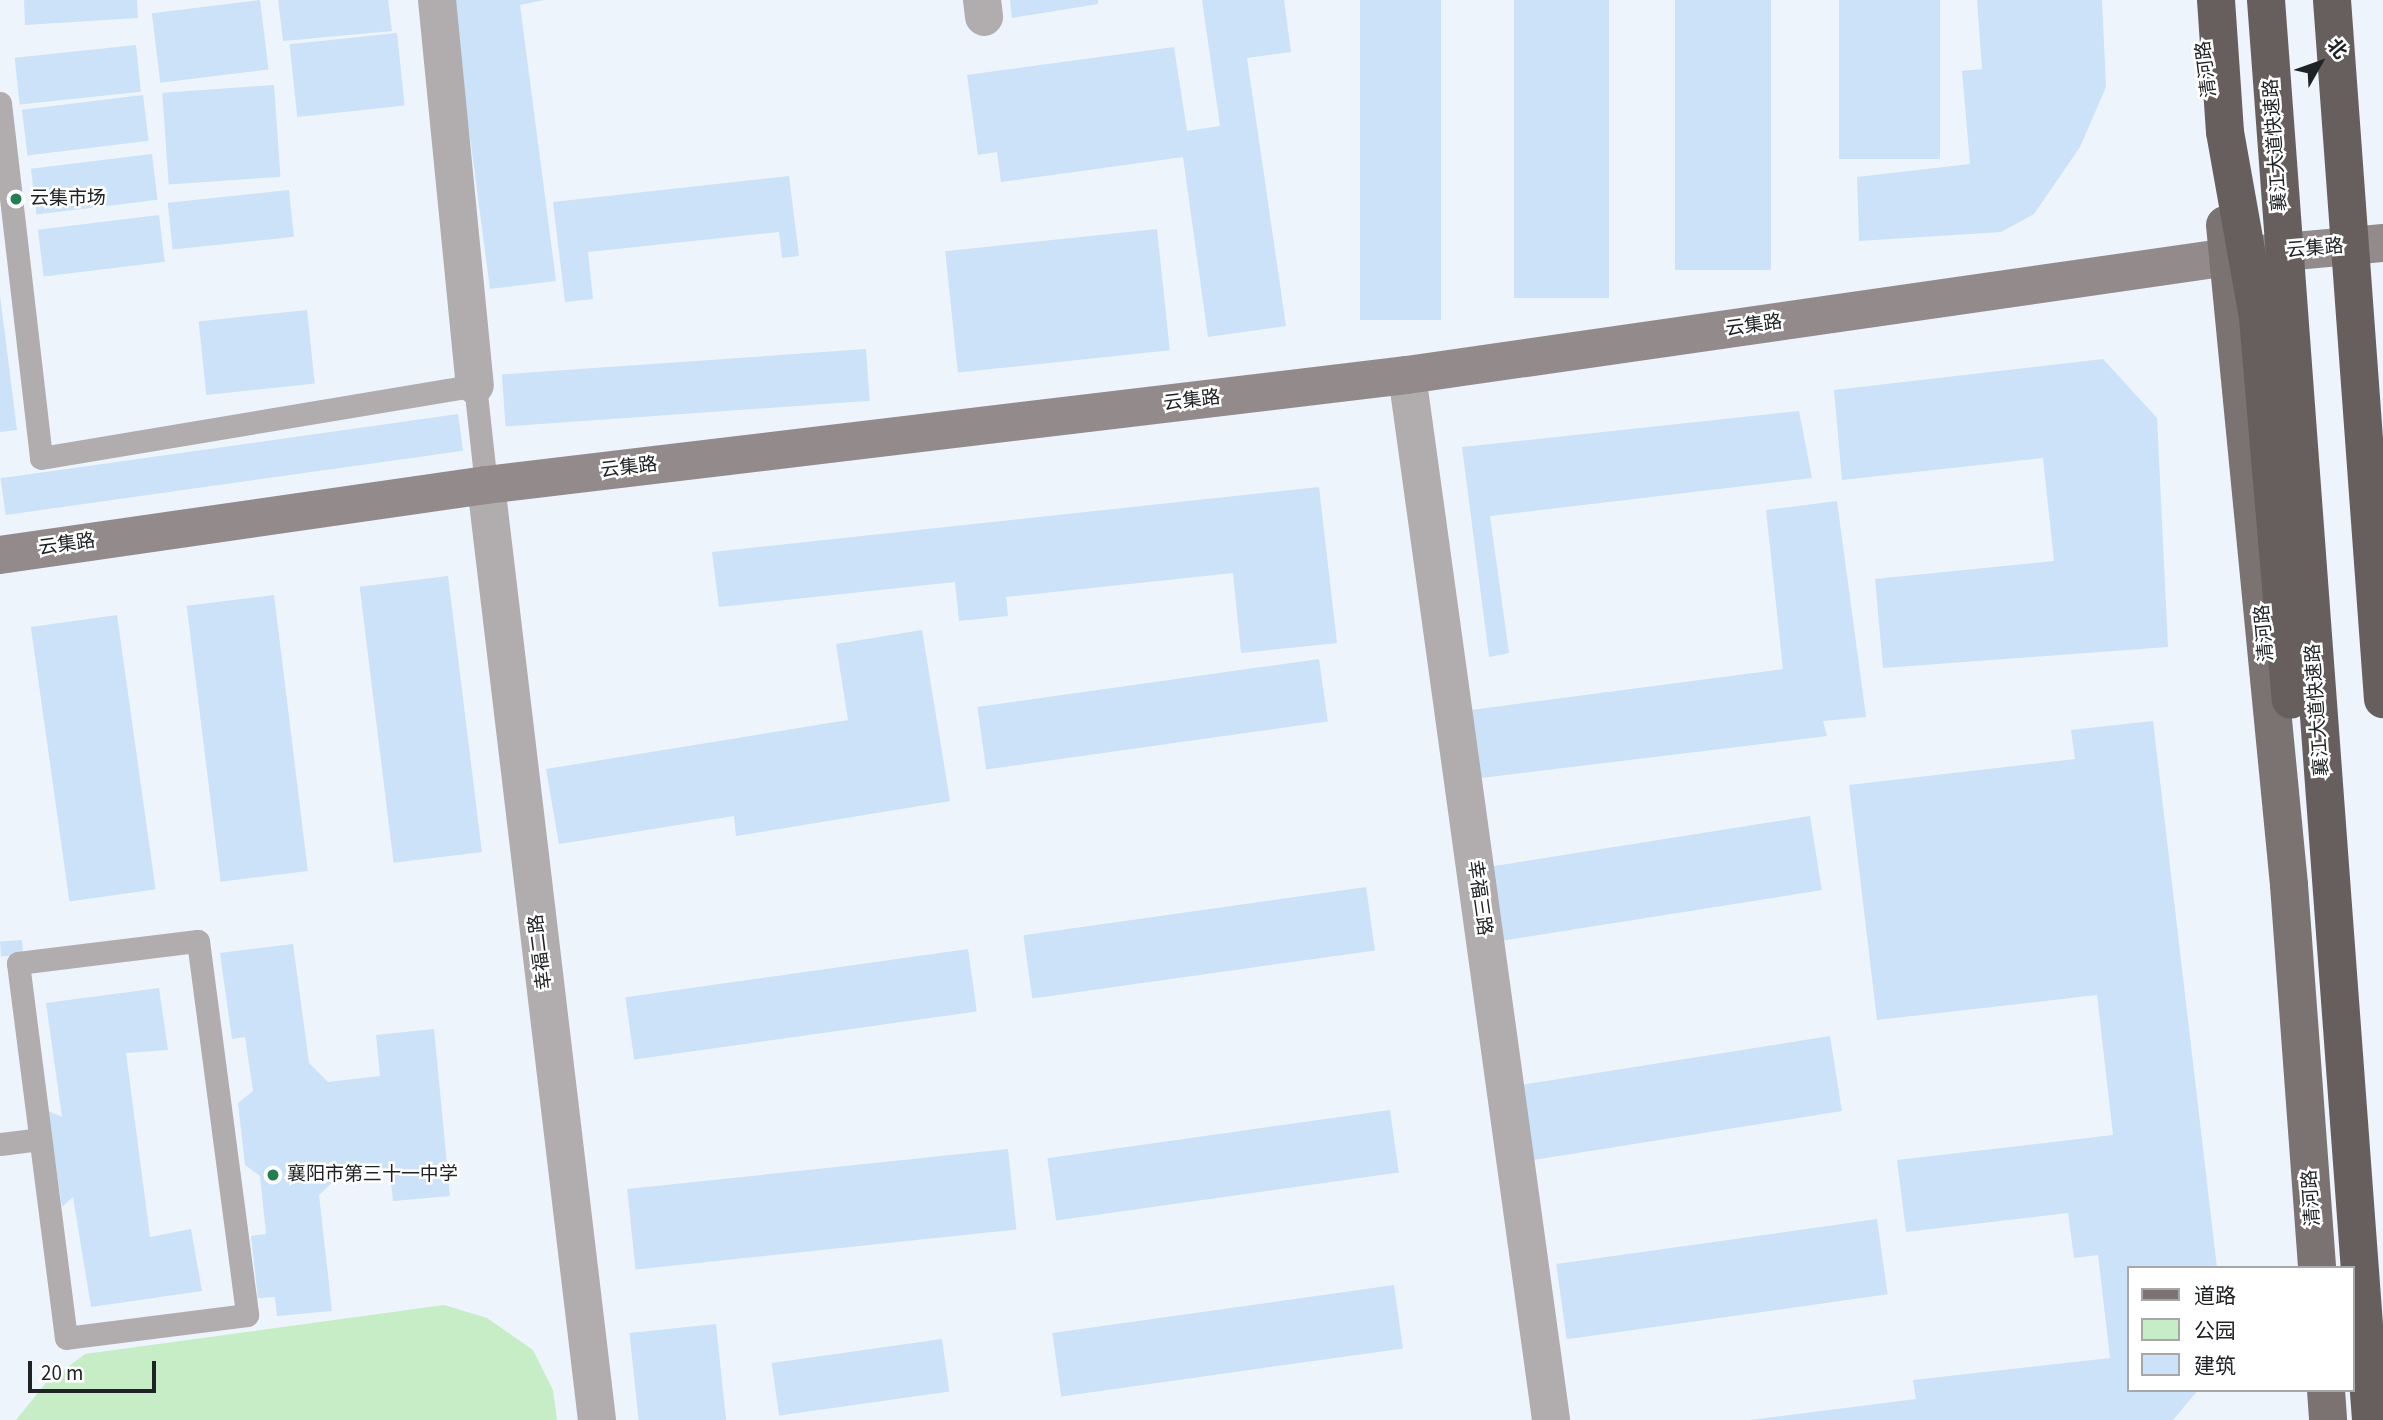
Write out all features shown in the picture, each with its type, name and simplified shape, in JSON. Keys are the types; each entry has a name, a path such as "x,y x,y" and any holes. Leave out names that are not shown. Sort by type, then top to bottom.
{"highway":[{"path":"2216,0 2225,132 2259,318 2294,733 2336,942"},
{"name":"襄江大道快速路","path":"2266,0 2371,1420"},
{"path":"2332,0 2383,699"}],"main road":[{"name":"清河路","path":"2199,0 2229,257 2289,885 2317,1266"},
{"path":"2326,1392 2328,1420"}],"street":[{"path":"438,0 475,385"},
{"name":"云集路","path":"0,555 486,485 1407,375 2229,257 2383,243"},
{"name":"幸福三路","path":"1407,375 1551,1420"},
{"name":"幸福二路","path":"486,485 597,1420"}],"lane":[{"path":"0,103 41,458 475,385 486,485"},
{"path":"198,941 247,1315 66,1338 40,1139 18,963 198,941"},
{"path":"0,1144 40,1139"}],"green space":[{"path":"444,1305 487,1318 533,1350 553,1390 557,1420 16,1420 45,1384 85,1354"}],"building":[{"path":"24,0 137,0 138,18 25,25"},
{"path":"260,0 269,69 160,83 152,13"},
{"path":"278,0 388,0 392,31 283,41"},
{"path":"452,0 544,0 520,5 556,281 490,289"},
{"path":"1010,0 1098,0 1098,4 1012,18"},
{"path":"1202,0 1284,0 1291,52 1247,58 1286,326 1208,337 1183,157 1001,182 997,152 978,155 967,75 1174,47 1187,131 1220,126"},
{"path":"1360,0 1441,0 1441,320 1360,320"},
{"path":"1514,0 1609,0 1609,298 1514,298"},
{"path":"1675,0 1771,0 1771,270 1675,270"},
{"path":"1839,0 1940,0 1940,159 1839,159"},
{"path":"1977,0 2102,0 2106,87 2080,147 2034,214 2001,232 1859,241 1857,177 1970,164 1962,71 1982,69"},
{"path":"397,33 405,106 297,117 290,44"},
{"path":"136,45 141,92 20,104 15,58"},
{"path":"274,85 280,177 169,185 162,93"},
{"path":"143,95 149,141 28,156 22,110"},
{"path":"152,154 158,200 37,215 31,169"},
{"path":"789,176 799,256 782,258 779,232 588,252 593,299 565,302 553,202"},
{"path":"289,190 294,237 173,249 168,203"},
{"path":"159,215 165,262 44,277 38,230"},
{"path":"1157,229 1170,350 958,373 945,251"},
{"path":"0,295 17,430 0,432"},
{"path":"307,310 315,384 206,395 199,321"},
{"path":"866,349 870,401 506,426 502,374"},
{"path":"2103,359 2157,418 2168,647 1883,668 1875,579 2054,561 2043,458 1842,480 1834,390"},
{"path":"1799,411 1812,478 1490,516 1509,653 1489,657 1462,447"},
{"path":"458,414 463,451 6,515 0,478"},
{"path":"1319,487 1337,643 1241,653 1233,573 1006,597 1008,616 959,621 955,582 719,607 712,552"},
{"path":"1837,501 1866,717 1823,721 1827,736 1473,779 1464,711 1783,669 1766,510"},
{"path":"448,576 482,852 394,863 360,587"},
{"path":"274,595 308,871 221,882 187,606"},
{"path":"117,615 156,889 69,901 31,627"},
{"path":"922,630 950,801 736,836 734,816 559,844 546,769 848,720 836,644"},
{"path":"1319,659 1328,721 986,769 977,707"},
{"path":"2153,721 2217,1266 2128,1266 2128,1392 2196,1392 2173,1420 1750,1420 1916,1399 1913,1380 2110,1358 2098,1255 2074,1258 2068,1213 1906,1232 1897,1160 2113,1135 2097,995 1877,1020 1849,785 2075,759 2071,730"},
{"path":"1810,816 1822,890 1502,941 1490,867"},
{"path":"1366,887 1375,950 1032,999 1023,935"},
{"path":"22,940 23,955 1,956 0,942"},
{"path":"293,944 309,1063 328,1082 380,1076 376,1035 434,1029 450,1196 393,1201 390,1174 336,1179 319,1195 332,1311 277,1316 275,1297 258,1298 251,1236 266,1234 260,1176 245,1165 238,1103 253,1091 245,1037 232,1039 220,953"},
{"path":"968,949 977,1011 634,1060 625,997"},
{"path":"159,988 168,1050 126,1053 150,1237 191,1229 202,1291 91,1307 73,1197 62,1207 48,1111 62,1117 46,1003"},
{"path":"1830,1036 1842,1111 1522,1162 1510,1087"},
{"path":"1390,1110 1399,1172 1056,1221 1047,1158"},
{"path":"1008,1149 1016,1230 636,1270 627,1189"},
{"path":"1877,1219 1888,1294 1567,1339 1556,1264"},
{"path":"1394,1285 1403,1348 1061,1396 1052,1333"},
{"path":"716,1324 726,1420 639,1420 629,1333"},
{"path":"942,1339 949,1391 779,1415 772,1363"}],"place":[{"name":"云集市场","path":"16,199"},
{"name":"襄阳市第三十一中学","path":"273,1175"}]}
